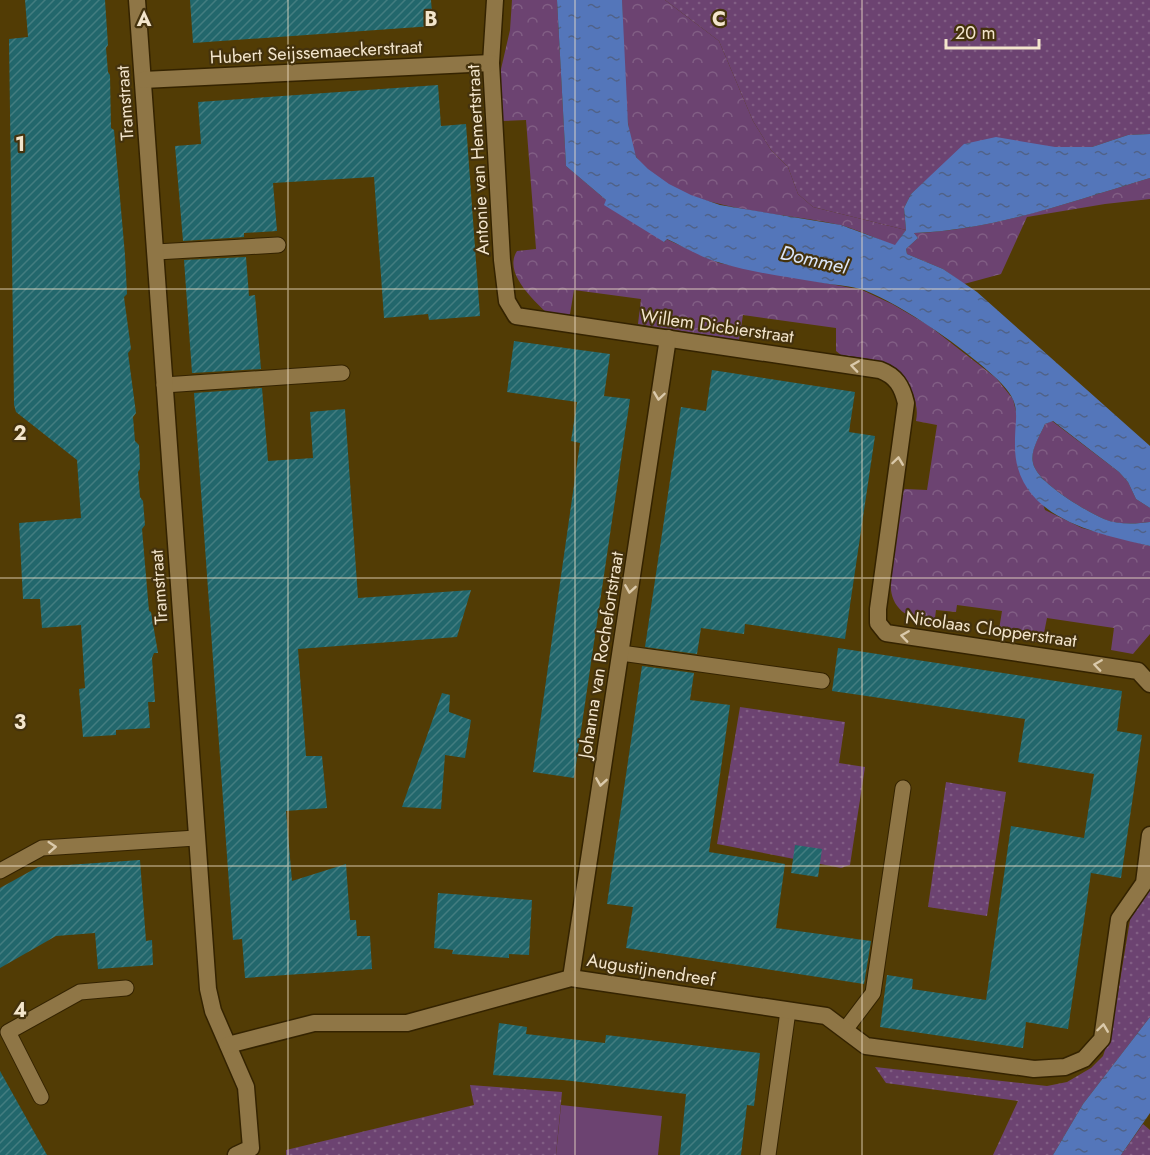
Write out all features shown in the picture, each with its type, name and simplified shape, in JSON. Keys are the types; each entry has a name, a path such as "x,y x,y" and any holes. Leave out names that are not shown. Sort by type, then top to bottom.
{"street":[{"name":"Tramstraat","path":"136,0 208,989 246,1087 251,1148 236,1155"},
{"name":"Antonie van Hemertstraat","path":"495,0 491,63 502,260 507,301 516,316"},
{"name":"Hubert Seijssemaeckerstraat","path":"143,80 491,63"},
{"name":"Willem Dicbierstraat","path":"516,316 880,370 893,375 903,391"},
{"name":"Johanna van Rochefortstraat","path":"571,978 668,338"},
{"name":"Nicolaas Clopperstraat","path":"903,391 906,403 878,609 878,623 886,633 1138,670 1150,684"},
{"name":"Augustijnendreef","path":"228,1045 314,1023 408,1023 571,978 826,1016 866,1046 1034,1069 1065,1066 1084,1059 1102,1038 1119,919 1144,882 1150,835"}],"lane":[{"path":"156,252 278,245"},
{"path":"164,386 342,372"},
{"path":"621,653 822,681"},
{"path":"845,1030 873,993 903,788"},
{"path":"0,871 42,848 196,838"},
{"path":"41,1097 8,1032 80,992 126,988"},
{"path":"768,1155 788,1011"}],"green space":[{"path":"512,0 557,0 566,166 606,200 665,242 666,239 719,263 862,290 928,325 996,378 1013,399 1018,420 1016,425 1045,510 1082,528 1150,546 1150,634 1133,654 1111,650 1114,628 1047,618 1042,643 998,636 1002,611 957,605 956,612 936,610 934,626 919,621 899,609 891,592 890,581 901,493 905,489 927,490 937,425 916,421 913,394 908,383 893,368 874,360 841,355 836,351 836,328 743,315 739,340 638,324 641,299 574,290 570,314 558,324 534,300 514,271 517,251 536,249 526,120 501,121 498,82 510,30"},
{"path":"622,0 665,0 719,41 753,121 771,150 788,167 798,194 813,207 906,230 895,246 840,225 760,212 702,199 676,189 654,176 637,158 632,146 626,107"},
{"path":"665,0 1150,0 1150,134 1128,135 1092,147 1055,147 943,165 911,194 904,208 906,230 813,207 798,194 788,167 771,150 753,121 719,41"},
{"path":"1150,178 1150,199 1027,217 1001,274 964,284 943,269 907,254 906,249 918,238 914,233 944,231 1004,220 1063,205"},
{"path":"1052,421 1119,472 1128,482 1136,499 1150,508 1150,522 1133,524 1104,519 1075,503 1043,479 1036,471 1032,458 1045,424"},
{"path":"740,707 845,722 839,763 865,767 850,865 841,868 717,844"},
{"path":"946,782 1006,792 987,916 928,907"},
{"path":"1150,889 1150,1017 1083,1104 1053,1155 993,1155 1018,1101 886,1083 875,1067 1047,1086 1067,1082 1091,1068 1103,1056 1112,1029 1131,914"},
{"path":"470,1085 562,1092 556,1155 286,1155 286,1150 474,1105"},
{"path":"561,1105 662,1116 658,1155 556,1155"},
{"path":"1143,1124 1150,1130 1150,1155 1121,1155"}],"water":[{"name":"Dommel","path":"557,0 622,0 628,124 636,157 648,169 669,184 691,195 720,205 841,225 895,245 906,230 904,208 911,194 964,144 996,137 1055,147 1092,147 1128,135 1150,134 1150,178 1063,205 1004,220 944,231 914,233 918,238 906,249 907,254 943,269 977,292 1150,446 1150,508 1136,499 1128,482 1119,472 1053,421 1045,424 1032,458 1036,471 1043,479 1063,496 1086,510 1115,522 1133,524 1150,522 1150,546 1082,527 1042,505 1027,488 1018,468 1015,443 1016,408 1005,387 951,341 915,317 864,290 759,272 714,261 667,239 664,242 604,205 606,200 566,166"},
{"path":"1150,1017 1150,1113 1121,1155 1053,1155 1083,1104"}],"building":[{"path":"25,0 105,0 111,128 114,130 125,255 127,294 124,297 131,349 128,353 136,413 133,417 135,441 139,445 140,497 143,501 145,525 142,529 149,611 158,653 154,653 152,658 155,702 148,702 150,728 116,730 116,735 83,737 79,689 85,688 81,625 42,628 40,599 23,599 19,523 81,518 77,460 16,412 14,405 9,39 28,37"},
{"path":"190,0 431,0 433,26 193,43"},
{"path":"438,85 441,126 466,124 480,316 429,320 428,314 384,318 374,177 273,183 277,231 244,233 244,237 183,241 175,146 201,144 198,102"},
{"path":"246,257 249,296 255,295 261,369 192,373 184,260"},
{"path":"514,341 610,354 604,396 630,399 574,778 533,772 580,443 571,441 577,402 507,392"},
{"path":"712,370 855,392 849,432 875,436 845,639 745,624 744,634 701,628 697,654 645,647 681,407 706,411"},
{"path":"262,388 268,461 313,458 310,412 345,409 358,598 471,590 457,637 298,649 306,756 322,756 327,808 286,811 292,881 346,864 350,920 356,920 357,936 370,936 372,969 245,978 242,939 233,940 194,393"},
{"path":"838,648 1122,691 1117,731 1142,735 1121,878 1091,873 1068,1029 1026,1022 1023,1048 880,1027 887,975 913,979 912,989 986,1000 1011,826 1084,838 1094,774 1018,762 1025,719 832,691"},
{"path":"642,666 694,673 690,700 730,705 709,852 785,864 776,928 871,941 864,984 626,948 633,907 607,904"},
{"path":"442,693 450,695 449,712 471,720 465,758 445,755 441,809 402,807"},
{"path":"795,845 822,849 818,877 791,873"},
{"path":"140,860 146,941 152,940 153,965 98,969 95,933 56,936 0,968 0,888 38,867"},
{"path":"438,893 532,900 529,955 509,954 509,958 452,954 453,950 434,948"},
{"path":"499,1023 527,1027 526,1034 605,1043 606,1035 760,1053 754,1106 747,1105 741,1155 680,1155 686,1094 563,1080 493,1075"},
{"path":"0,1071 47,1155 0,1155"}]}
